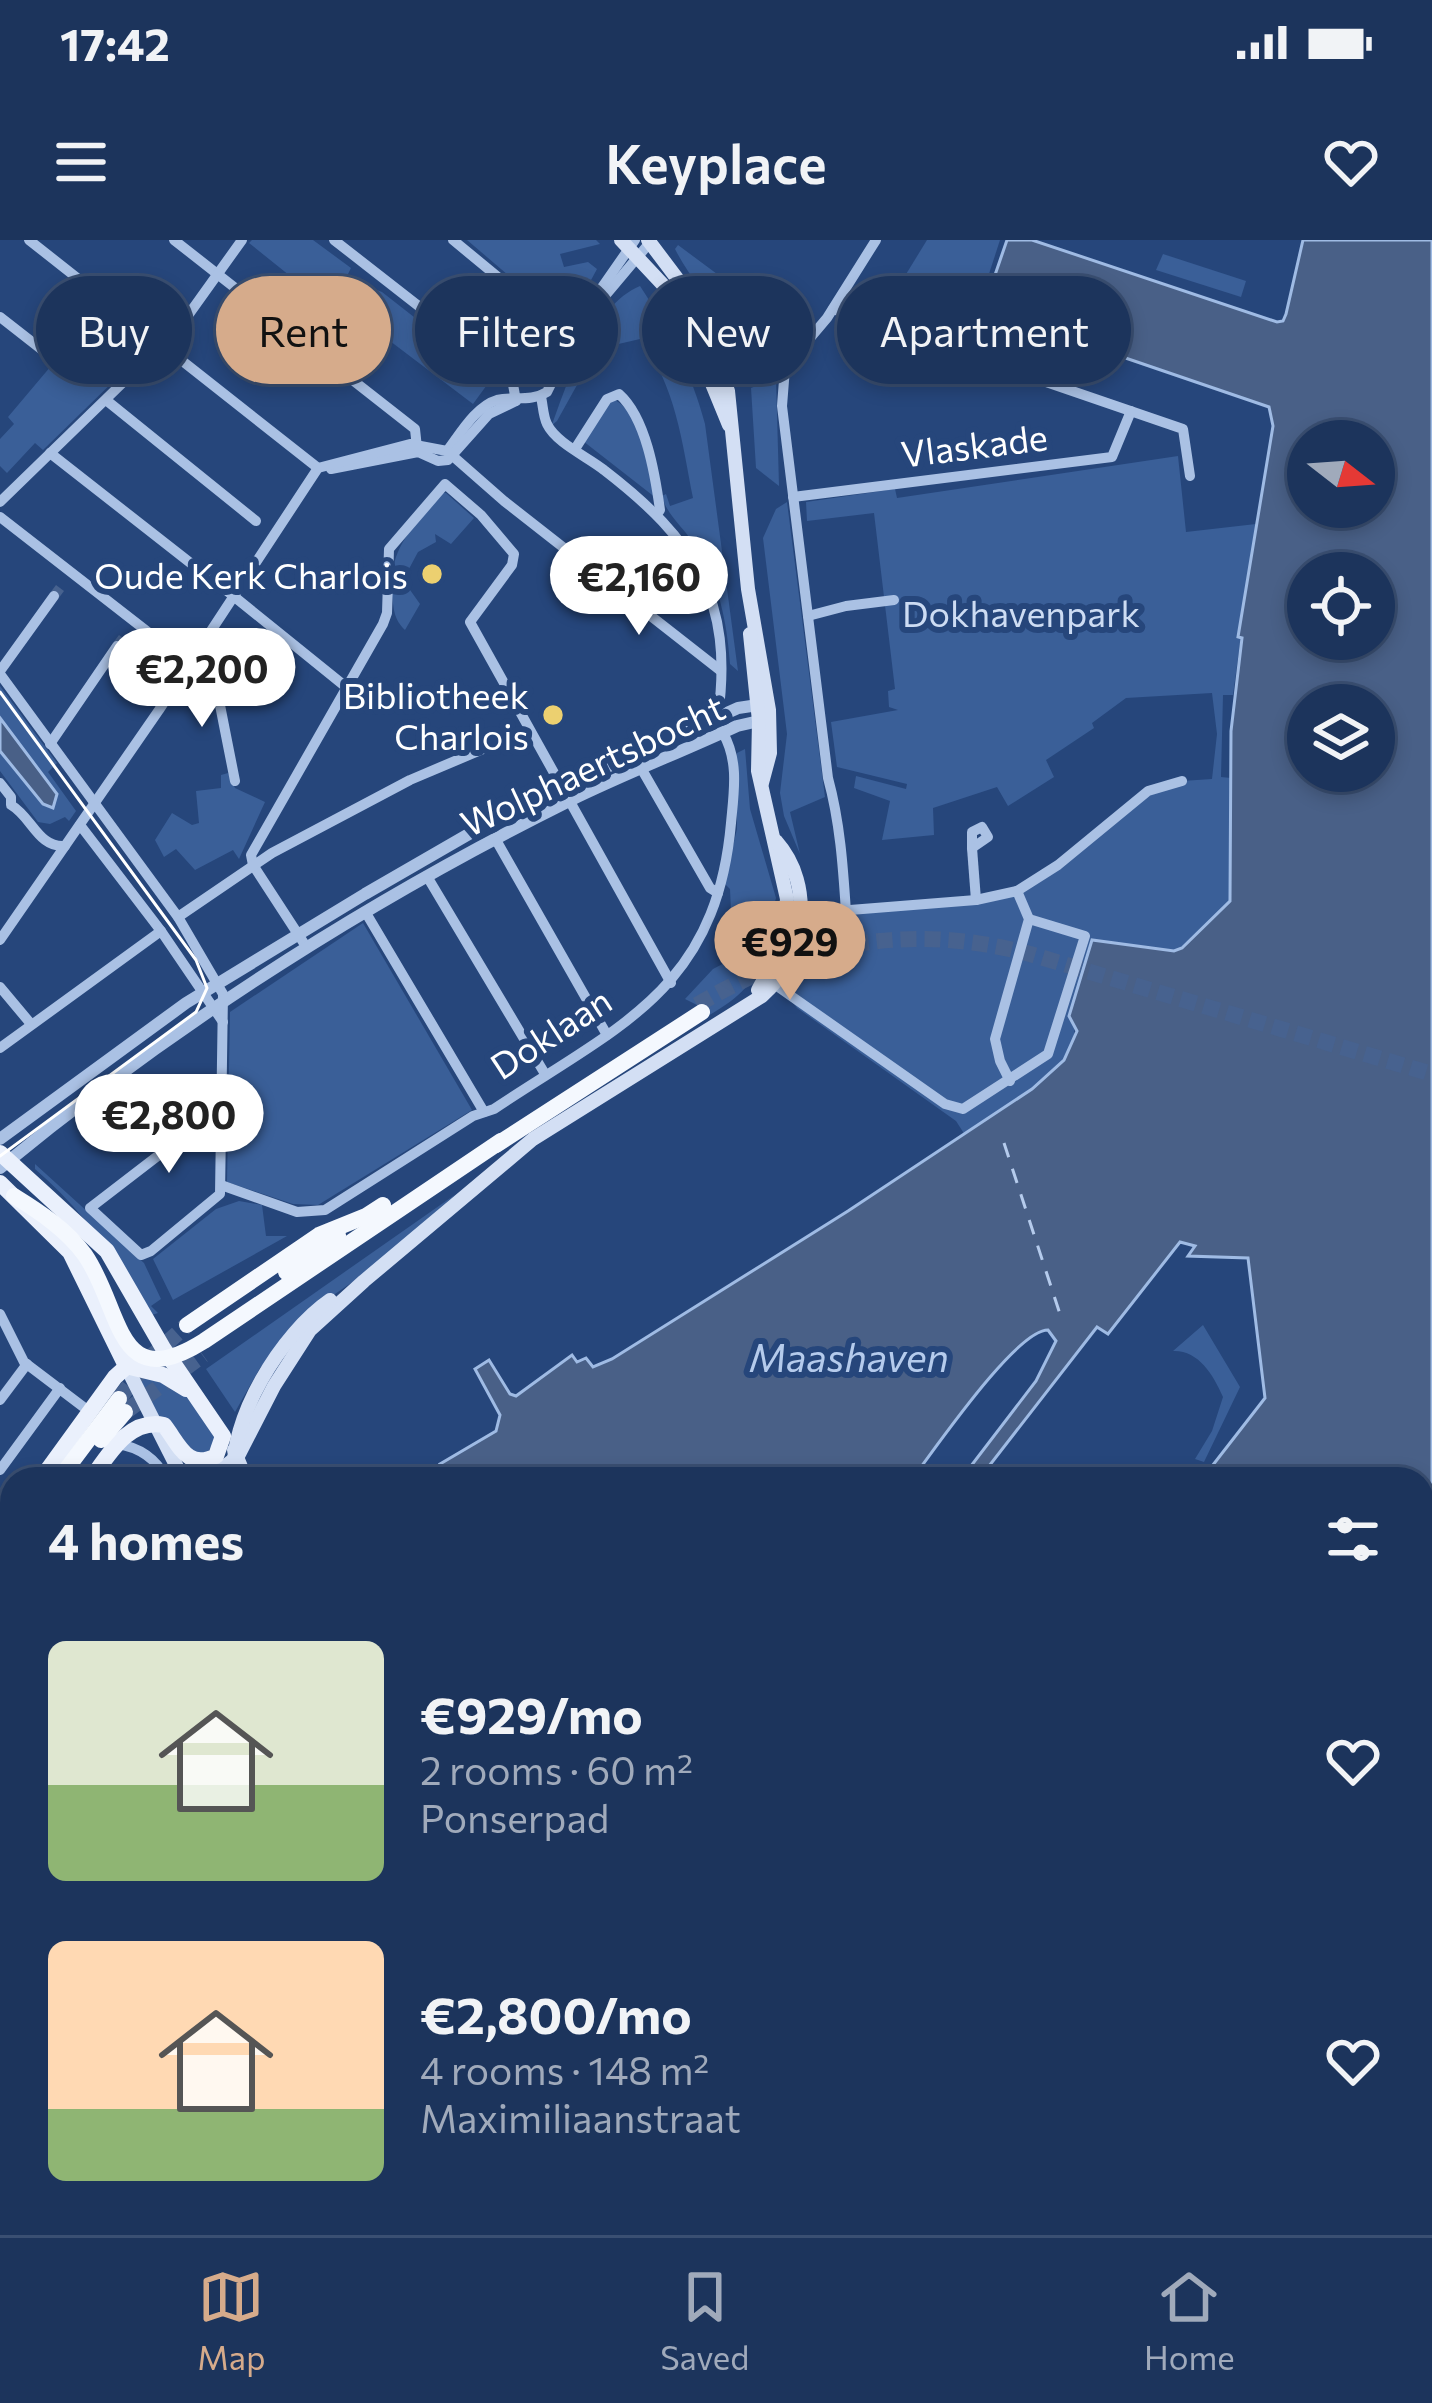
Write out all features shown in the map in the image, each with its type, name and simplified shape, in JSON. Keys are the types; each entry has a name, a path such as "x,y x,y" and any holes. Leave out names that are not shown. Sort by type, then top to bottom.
{"highway":[{"name":"Doklaan","path":"187,1325 319,1235 366,1216 699,1009 501,1141 447,1185 203,1355"},
{"path":"7,1189 76,1244 89,1261 133,1361 149,1361 168,1354 501,1141"},
{"path":"168,1354 366,1216"},
{"path":"69,1467 122,1406 80,1467"}],"main road":[{"path":"639,244 659,276"},
{"path":"229,1455 301,1342 364,1281 533,1139 774,984 795,945 793,869 776,842 758,771 762,712 752,610 730,426 719,384"},
{"path":"747,1004 773,967 794,915"},
{"path":"3,1161 91,1233 127,1279 229,1455"},
{"path":"7,1189 75,1261 133,1361 175,1467"},
{"path":"229,1455 274,1362 300,1324 326,1302 364,1281"},
{"path":"133,1361 198,1398"},
{"path":"50,1467 133,1361"},
{"path":"229,1455 226,1425 242,1422"},
{"path":"100,1467 135,1429 155,1423 166,1426 191,1460 212,1459 220,1450 229,1455"}],"street":[{"path":"29,240 73,276"},
{"path":"174,240 219,276 242,240"},
{"path":"334,240 415,303"},
{"path":"453,240 498,276"},
{"path":"813,336 875,240"},
{"path":"0,940 188,666 225,590 264,528 318,468 417,448 438,461 450,454 487,405 504,398 541,397 552,385 587,313 639,244"},
{"path":"192,309 216,280"},
{"path":"833,309 1183,429 1190,476"},
{"path":"0,317 36,345"},
{"path":"192,371 318,468"},
{"path":"0,502 123,384"},
{"path":"357,384 415,429 417,448"},
{"path":"513,384 516,401"},
{"path":"784,384 782,406 830,787 842,848 846,912"},
{"path":"575,448 607,399 619,394 627,401 651,463 657,514"},
{"path":"541,397 548,428 657,514 699,572 714,602 723,638 713,719 719,735"},
{"path":"106,400 264,528"},
{"name":"Vlaskade","path":"793,497 1112,457 1131,411"},
{"path":"50,453 346,688"},
{"path":"450,454 721,671"},
{"path":"307,948 251,855 387,613 389,549 445,484 512,551 512,566 471,620 671,983"},
{"path":"0,517 67,579 218,687 235,781"},
{"path":"53,596 0,672 178,916 218,984 221,1011 221,1185 216,1200 143,1255 90,1208 220,1108"},
{"path":"808,616 894,600"},
{"path":"50,744 116,646"},
{"name":"Wolphaertsbocht","path":"0,1139 202,994 507,812 713,719 762,712"},
{"name":"Wolphaertsbocht","path":"3,1161 307,948 366,913 568,802 762,712"},
{"path":"178,916 253,865 410,780 528,730"},
{"name":"Doklaan","path":"221,1185 298,1213 325,1210 643,1011 671,983 700,940 718,893 730,834 734,775 734,753 719,735"},
{"path":"641,767 710,888 718,893"},
{"path":"794,915 976,900 1017,891 1068,857 1148,791 1182,781"},
{"path":"0,783 11,805 19,808 42,839 64,846"},
{"path":"0,818 11,805"},
{"path":"80,824 202,994 221,1011"},
{"path":"496,840 608,1035"},
{"path":"972,848 976,900"},
{"path":"428,878 545,1074"},
{"path":"1010,1081 995,1039 1029,919 1017,891"},
{"path":"366,913 484,1112"},
{"path":"774,984 945,1104 980,1107 1050,1051 1085,936 1029,919"},
{"path":"0,1048 160,931"},
{"path":"0,987 32,1024"},
{"path":"0,1315 6,1342 90,1412"},
{"path":"0,1400 27,1364"},
{"path":"2,1467 60,1388"},
{"path":"117,1444 165,1467"}],"green space":[{"path":"313,240 351,268 347,276 290,276 249,243"},
{"path":"467,240 596,240 600,244 560,254 564,267 588,262 597,269 593,276 509,276"},
{"path":"927,240 1000,240 988,276 905,276"},
{"path":"678,245 720,276 692,276 675,249"},
{"path":"1163,254 1246,281 1241,297 1156,270"},
{"path":"640,286 642,289 642,342 618,344 618,301"},
{"path":"391,299 415,318 415,360 391,342"},
{"path":"36,384 111,384 43,450 35,443 7,473 0,466 0,439 14,424 8,417"},
{"path":"447,384 488,384 473,404"},
{"path":"568,384 578,384 557,421 552,425"},
{"path":"665,384 691,384 705,424 738,671 730,664 724,617 710,572 662,496 666,494 670,506 693,498"},
{"path":"776,384 779,486 756,468 751,388"},
{"path":"615,400 625,407 638,430 656,498 583,441 606,404"},
{"name":"Dokhavenpark","path":"1178,456 1186,532 1256,524 1233,695 1223,695 1221,777 1231,778 1231,901 1174,951 1092,940 1073,1041 1064,1058 1034,1088 965,1135 956,1121 797,1008 784,991 806,946 809,926 795,967 790,964 811,914 1017,891 1136,799 1182,781 1212,779 1217,734 1212,693 1126,698 1092,723 1094,728 1046,760 1054,777 1008,806 997,787 933,808 934,835 882,840 890,801 854,788 856,776 906,789 907,784 837,767 831,722 898,710 889,707 888,691 895,689 874,513 807,521 806,502 895,489 897,498"},
{"path":"441,493 474,518 451,544 435,534 436,542 418,552 403,580 420,604 405,630 393,606 394,564 404,540"},
{"path":"787,502 825,797 790,812 800,854 780,793 787,734 763,538 776,509"},
{"path":"0,686 57,763 48,772 76,811 69,821 65,817 50,824 38,822 0,771"},
{"path":"745,749 750,809 776,898 761,954 739,949 724,952 731,911 730,889 724,883 737,829 737,753"},
{"path":"228,773 235,788 265,802 239,859 233,850 195,870 176,849 164,857 155,840 172,813 192,825 199,823 196,791 221,788 221,775"},
{"path":"363,923 472,1110 318,1205 293,1204 227,1182 230,1012"},
{"path":"734,958 761,963 744,990 701,1020 699,1006 685,999 713,969"},
{"path":"35,1164 144,1263 161,1299 151,1306 158,1313 152,1315 99,1237"},
{"path":"456,1194 370,1270 300,1318 260,1368 235,1412 206,1369"},
{"path":"239,1201 262,1205 266,1236 287,1236 173,1300 153,1259 216,1209"},
{"path":"1203,1325 1240,1387 1204,1462 1195,1459 1212,1431 1223,1397 1197,1359 1173,1351"},
{"path":"137,1373 185,1393 216,1440 207,1453 197,1456 158,1416"}],"water":[{"name":"Maashaven","path":"1007,240 1032,240 1277,322 1286,314 1303,240 1432,240 1432,1467 1211,1467 1265,1398 1248,1258 1188,1256 1195,1246 1180,1242 1108,1334 1097,1327 988,1467 970,1467 1036,1381 1056,1341 1048,1330 1034,1335 997,1369 921,1467 442,1467 440,1464 496,1431 500,1415 475,1369 489,1360 510,1394 516,1396 572,1355 577,1362 586,1358 593,1367 612,1359 1032,1089 1064,1060 1077,1031 1069,1016 1092,940 1174,951 1230,901 1231,731 1242,638 1238,637 1273,426 1269,407 1131,360 1131,276 995,276"},
{"path":"0,718 57,794 53,808 43,804 0,751"}],"ferry route":[{"path":"1004,1143 1060,1314 1066,1318"}],"tunnel":[{"path":"54,596 63,584"},
{"path":"117,646 126,634"},
{"path":"697,1005 777,966 858,944 899,939 985,944 1432,1074"},
{"path":"119,1399 151,1357 187,1325"},
{"path":"125,1412 203,1355"}],"tram line":[{"path":"0,692 196,960 207,988 196,1012 0,1156"}],"place":[{"name":"Oude Kerk Charlois","path":"432,574"},
{"name":"Bibliotheek Charlois","path":"553,715"}]}
